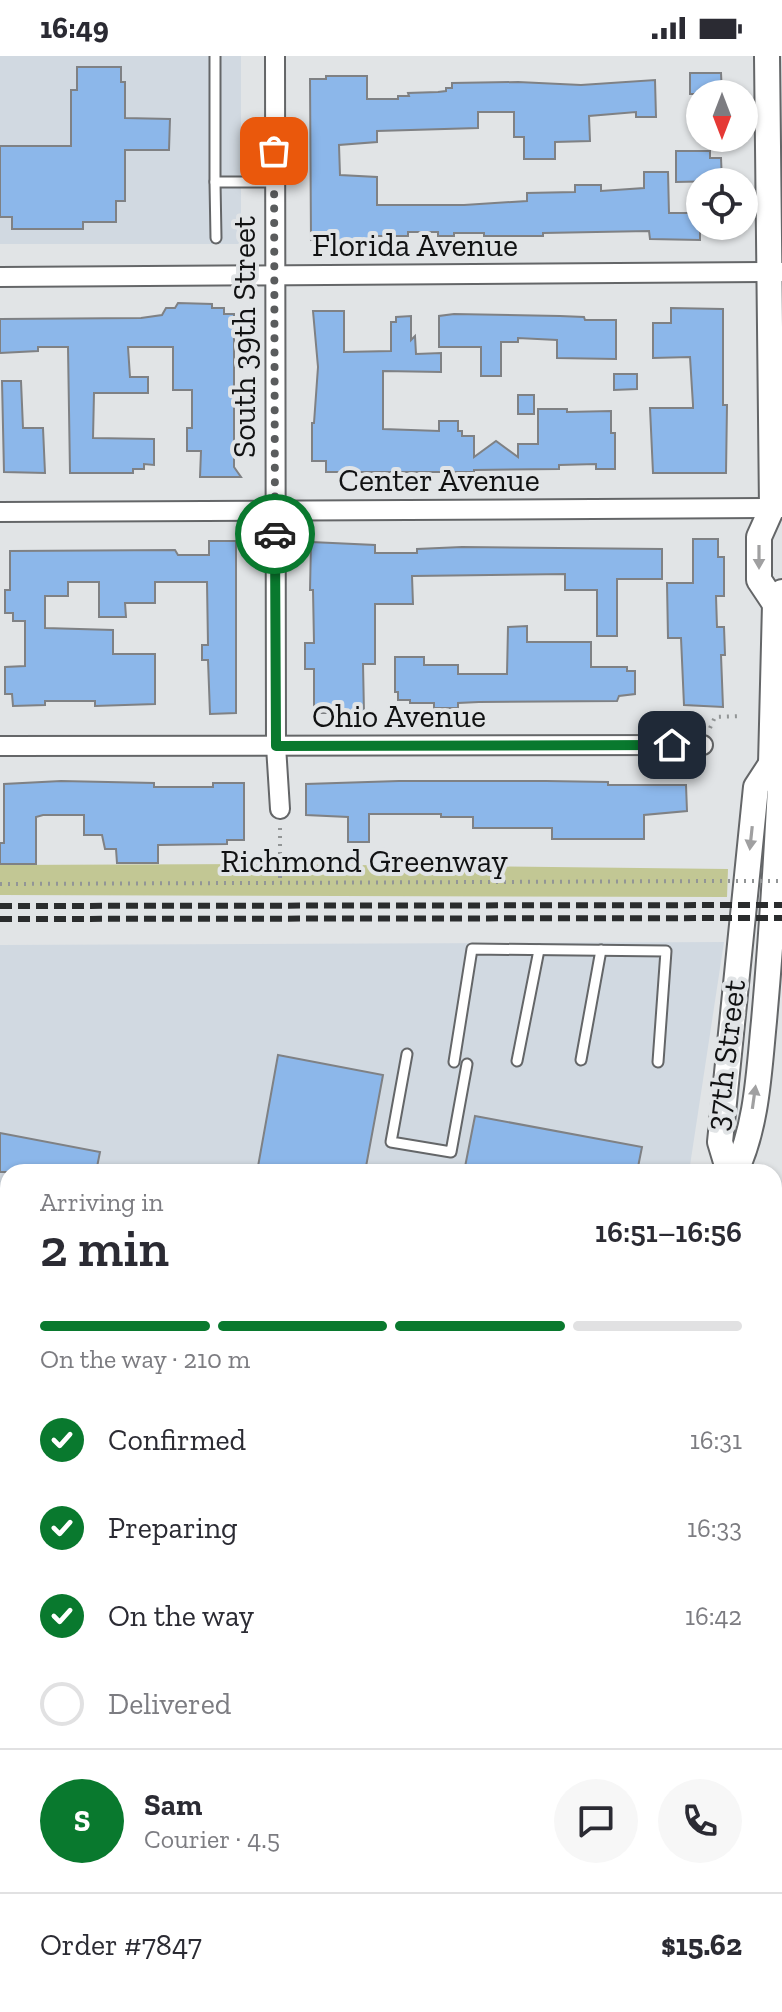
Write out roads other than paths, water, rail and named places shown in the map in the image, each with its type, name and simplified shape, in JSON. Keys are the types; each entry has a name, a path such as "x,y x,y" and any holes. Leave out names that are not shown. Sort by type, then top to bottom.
{"street":[{"name":"South 39th Street","path":"275,56 276,746 280,809"},
{"path":"767,56 779,514 759,537 759,580 778,598 771,764"},
{"name":"Florida Avenue","path":"0,277 775,272"},
{"name":"Center Avenue","path":"0,512 779,514"},
{"name":"Ohio Avenue","path":"0,746 703,745"},
{"name":"37th Street","path":"737,1164 747,1148 771,945 780,787 771,764"},
{"name":"37th Street","path":"729,1164 720,1142 756,787 771,764"}],"lane":[{"path":"215,56 216,238"},
{"path":"215,182 274,182"},
{"path":"454,1062 472,949 666,951 658,1062"},
{"path":"517,1061 539,950"},
{"path":"581,1060 601,950"},
{"path":"407,1054 391,1142 451,1152 467,1064"}],"railway":[{"path":"0,906 782,905"},
{"path":"0,919 782,918"}]}
